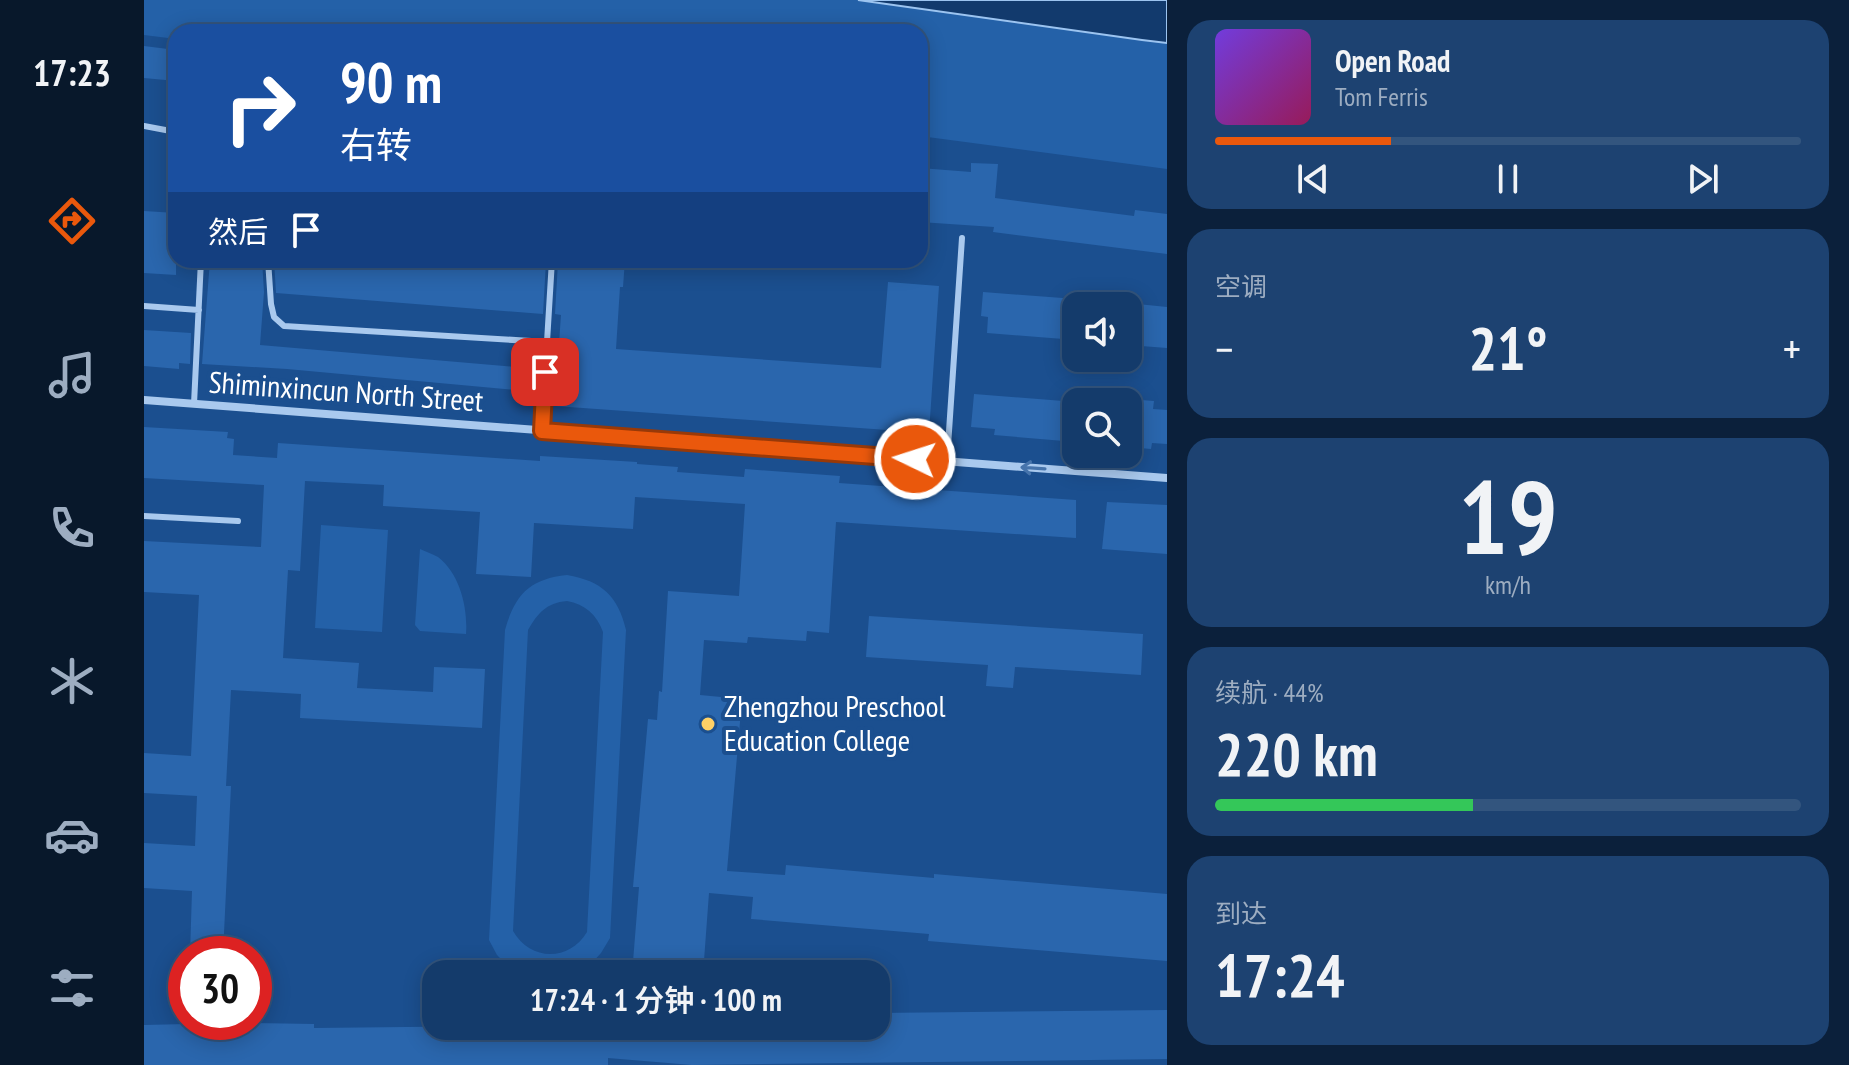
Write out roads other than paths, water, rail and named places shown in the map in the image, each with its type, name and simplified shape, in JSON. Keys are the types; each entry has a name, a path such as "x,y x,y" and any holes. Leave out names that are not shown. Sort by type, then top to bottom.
{"street":[{"name":"Shiminxincun North Street","path":"144,400 1167,478"}],"lane":[{"path":"144,126 168,130"},
{"path":"947,461 962,238"},
{"path":"194,404 201,268"},
{"path":"269,268 274,317 284,326 547,342"},
{"path":"542,431 552,268"},
{"path":"144,306 199,310"},
{"path":"144,516 238,521"}],"place":[{"name":"Zhengzhou Preschool Education College","path":"708,724"}]}
